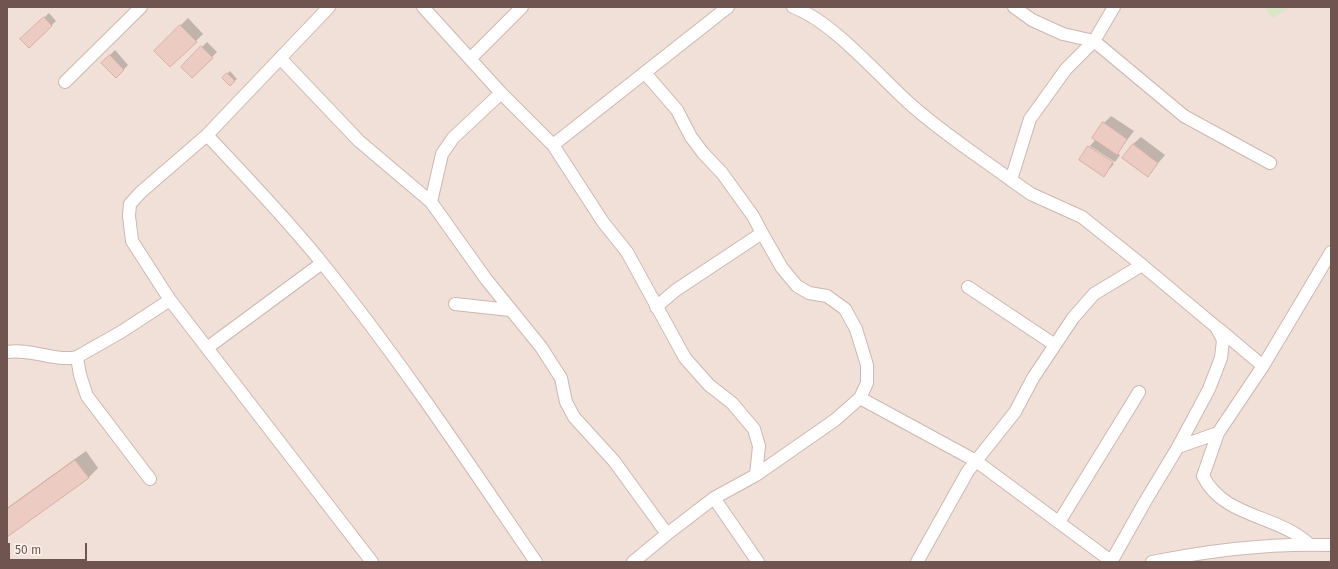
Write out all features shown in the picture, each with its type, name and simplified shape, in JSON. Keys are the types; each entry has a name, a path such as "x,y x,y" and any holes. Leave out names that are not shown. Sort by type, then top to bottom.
{"street":[{"path":"65,82 141,7"},
{"path":"329,7 207,135 141,192 130,204 129,216 132,241 170,300 372,562"},
{"path":"423,7 500,93 553,145 603,222 627,252 685,358 709,385 732,403 754,429 759,446 756,475"},
{"path":"470,59 522,7"},
{"path":"553,145 728,7"},
{"path":"793,7 812,16 844,42 936,126 1031,194 1082,217 1263,366"},
{"path":"1014,7 1032,20 1063,34 1094,41 1184,116 1270,163"},
{"path":"1011,180 1030,119 1066,69 1094,41 1114,7"},
{"path":"280,58 359,141 431,202 510,310 541,347 561,378 566,402 574,417 614,461 667,534"},
{"path":"633,562 714,498 756,475 835,420 860,398 867,383 867,365 856,329 845,309 827,296 809,293 797,286 782,268 752,216 722,173 703,153 691,137 677,110 645,73"},
{"path":"431,202 442,154 453,138 500,93"},
{"path":"207,135 263,194 322,263 416,387 536,562"},
{"path":"656,307 676,290 762,233"},
{"path":"1309,544 1288,529 1224,502 1209,487 1203,476 1218,433 1263,366 1331,252"},
{"path":"207,348 322,263"},
{"path":"917,562 968,471 1015,412 1073,318 1094,294 1142,265"},
{"path":"968,287 1055,345"},
{"path":"7,352 35,352 66,359 77,357 121,332 170,300"},
{"path":"455,304 510,310"},
{"path":"860,398 976,461 1111,562 1178,447 1209,389 1221,358 1223,340 1216,327"},
{"path":"77,357 80,375 87,396 150,479"},
{"path":"1059,522 1139,392"},
{"path":"1178,447 1218,433"},
{"path":"714,498 758,562"},
{"path":"1152,562 1193,554 1240,548 1309,544 1331,545"}],"shaded area":[{"path":"7,7 1331,7 1331,562 7,562"}],"green space":[{"path":"1264,7 1290,7 1273,18"}],"building":[{"path":"44,17 52,26 29,48 20,39"},
{"path":"180,25 197,42 170,67 154,51"},
{"path":"201,46 213,58 192,78 181,67"},
{"path":"110,55 124,70 116,78 101,63"},
{"path":"227,73 235,81 230,86 222,78"},
{"path":"1103,122 1127,139 1117,155 1092,138"},
{"path":"1133,144 1158,163 1148,177 1122,158"},
{"path":"1088,146 1113,162 1104,177 1079,160"},
{"path":"75,460 89,478 7,537 7,509"}]}
